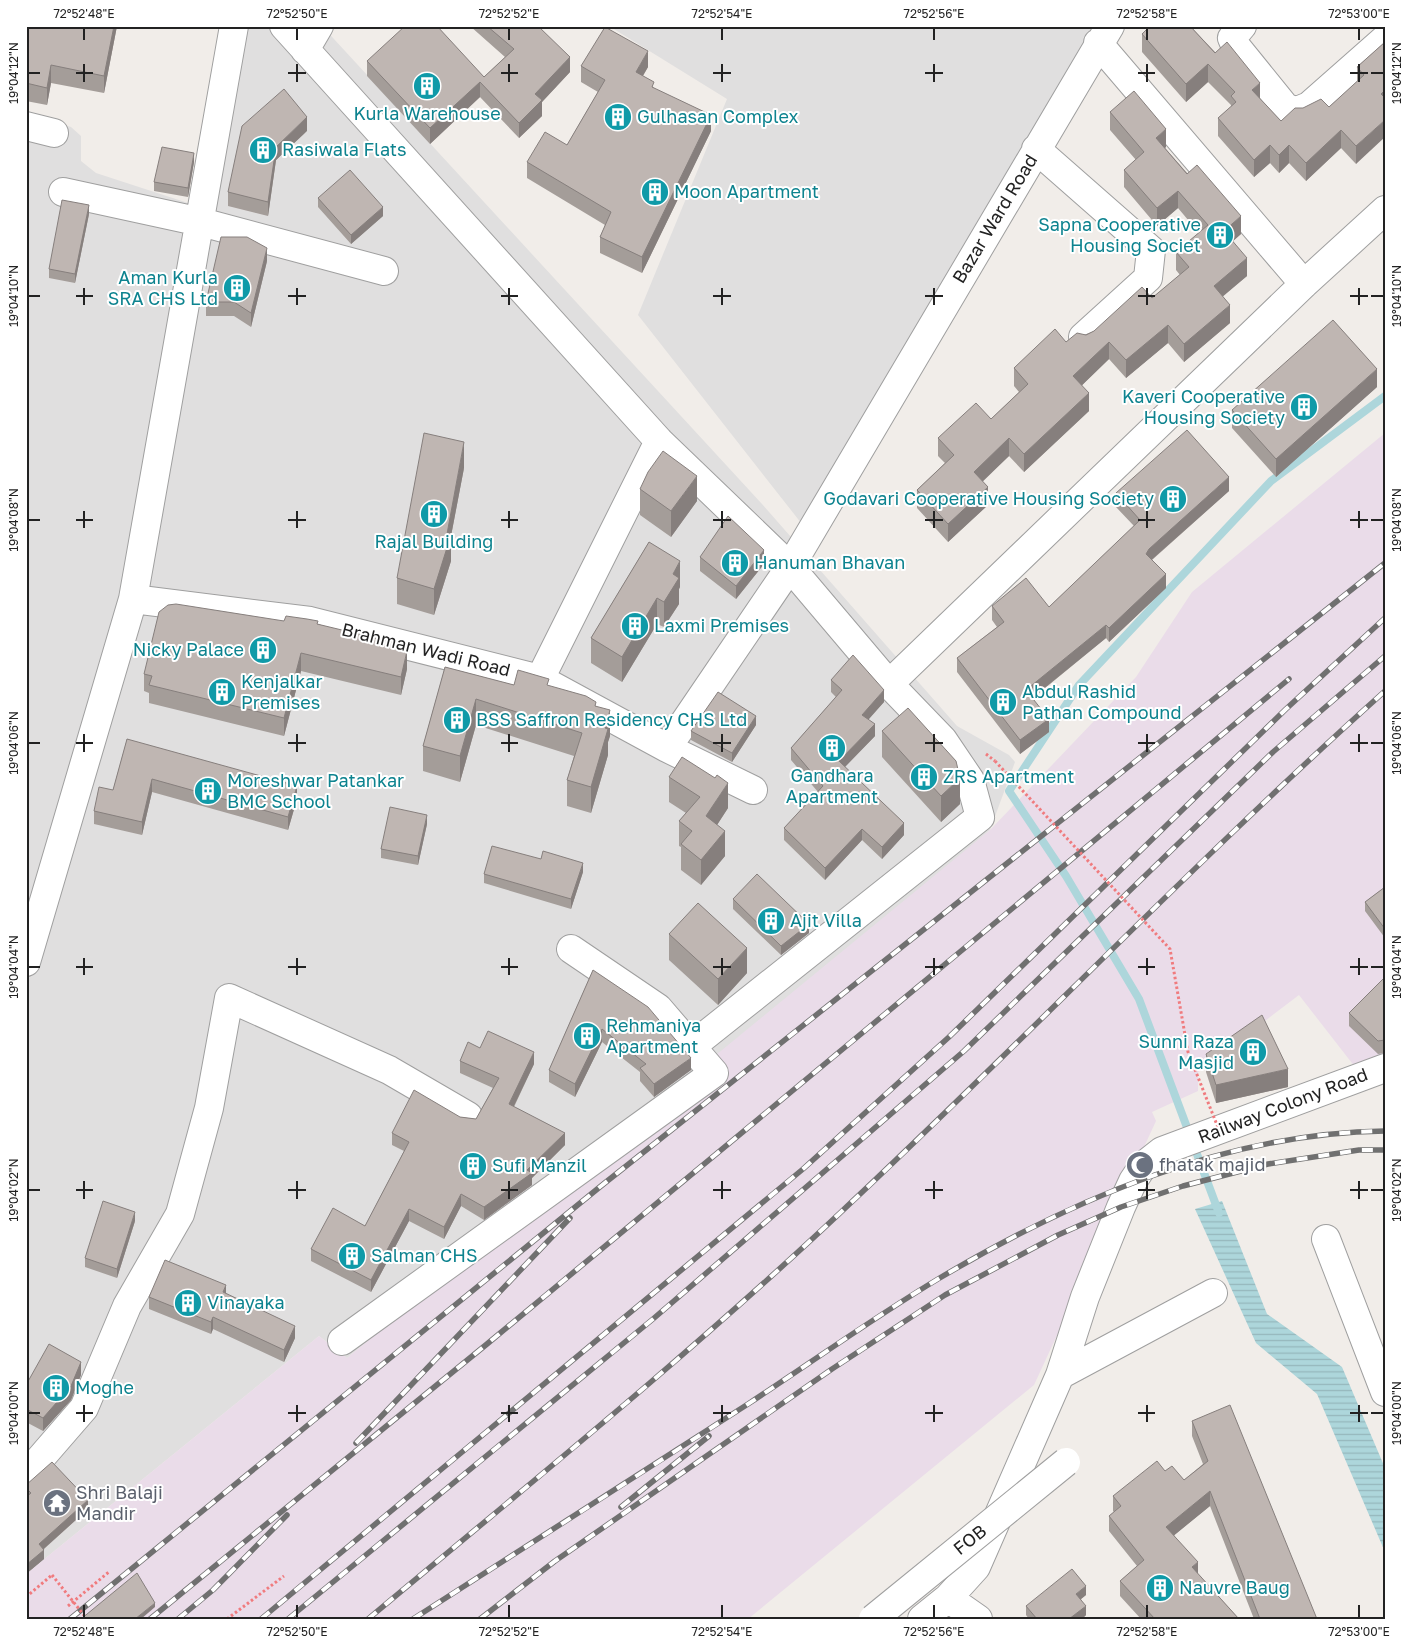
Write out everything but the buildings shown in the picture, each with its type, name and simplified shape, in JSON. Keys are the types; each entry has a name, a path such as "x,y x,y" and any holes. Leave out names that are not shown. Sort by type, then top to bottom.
{"street":[{"path":"26,962 133,599 201,222 208,169 234,26"},
{"path":"284,26 659,441 790,567 889,684 943,740 970,780 980,817 692,1046"},
{"path":"305,50 319,26"},
{"path":"1242,26 1232,38 1236,45 1286,108 1297,112 1309,106 1385,39"},
{"path":"1104,35 1304,284"},
{"name":"Bazar Ward Road","path":"667,748 790,567 1104,35"},
{"path":"26,126 54,133"},
{"path":"1036,149 1151,250 1148,278 1082,338"},
{"path":"64,192 201,222 384,271"},
{"path":"889,684 1304,284 1385,210"},
{"path":"540,679 659,441"},
{"name":"Brahman Wadi Road","path":"133,599 310,621 540,679 667,748 753,790"},
{"path":"342,1341 714,1074 658,1008 571,949"},
{"path":"26,1475 84,1408 126,1306 180,1214 209,1108 229,998 389,1070 468,1116"},
{"name":"Railway Colony Road","path":"922,1619 948,1598 976,1567 1060,1375 1085,1297 1129,1190 1143,1166 1162,1151 1385,1068"},
{"path":"1326,1239 1385,1392"},
{"path":"1060,1375 1213,1293"},
{"name":"FOB","path":"872,1619 1066,1462"},
{"path":"948,1598 978,1619"}],"path":[{"path":"995,761 1170,949 1188,1052 1216,1131"},
{"path":"68,1606 110,1570"},
{"path":"26,1597 52,1575 87,1619"},
{"path":"227,1619 284,1576"}],"shaded area":[{"path":"229,26 322,26 762,504 957,726 1009,755 1015,762 990,830 955,860 347,1358 319,1336 26,1574 26,113 71,127 81,136 81,161 96,173 188,203 200,198"},
{"path":"609,26 1094,26 816,542 638,315 727,99"},
{"path":"1385,433 1385,1057 1355,1067 1299,995 1198,1072 1198,1091 1152,1112 1156,1121 1034,1385 748,1619 26,1619 26,1574 319,1336 347,1358 990,830 1136,677 1192,592"}],"water":[{"path":"1222,1201 1267,1314 1342,1367 1385,1468 1385,1552 1317,1394 1256,1343 1195,1209"}],"waterway":[{"path":"1219,1213 1139,999 1066,876 1009,791 1079,685 1271,481 1385,396"}],"railway":[{"path":"70,1619 601,1186 1385,563"},
{"path":"261,1619 803,1169 949,1037 1286,709 1385,618"},
{"path":"288,1619 653,1319 964,1051 1273,752 1385,656"},
{"path":"150,1619 487,1344 1289,679"},
{"path":"368,1619 666,1369 783,1266 909,1148 1246,819 1385,691"},
{"path":"413,1619 748,1404 914,1294 989,1250 1042,1222 1152,1176 1209,1158 1267,1144 1326,1135 1385,1131"},
{"path":"480,1619 555,1561 832,1369 945,1295 1058,1235 1121,1207 1183,1186 1268,1164 1359,1150 1385,1150"},
{"path":"356,1443 570,1218"},
{"path":"621,1507 709,1436"},
{"path":"178,1619 213,1590 287,1515"}],"place":[{"name":"Kurla Warehouse","path":"427,86"},
{"name":"Gulhasan Complex","path":"618,117"},
{"name":"Rasiwala Flats","path":"263,150"},
{"name":"Moon Apartment","path":"655,192"},
{"name":"Sapna Cooperative Housing Societ","path":"1220,235"},
{"name":"Aman Kurla SRA CHS Ltd","path":"237,288"},
{"name":"Kaveri Cooperative Housing Society","path":"1304,407"},
{"name":"Godavari Cooperative Housing Society","path":"1173,499"},
{"name":"Rajal Building","path":"434,514"},
{"name":"Hanuman Bhavan","path":"735,563"},
{"name":"Laxmi Premises","path":"635,626"},
{"name":"Nicky Palace","path":"263,650"},
{"name":"Kenjalkar Premises","path":"222,692"},
{"name":"Abdul Rashid Pathan Compound","path":"1003,702"},
{"name":"BSS Saffron Residency CHS Ltd","path":"457,720"},
{"name":"Gandhara Apartment","path":"832,748"},
{"name":"ZRS Apartment","path":"924,777"},
{"name":"Moreshwar Patankar BMC School","path":"208,791"},
{"name":"Ajit Villa","path":"771,921"},
{"name":"Rehmaniya Apartment","path":"587,1036"},
{"name":"Sunni Raza Masjid","path":"1253,1052"},
{"name":"fhatak majid","path":"1140,1165"},
{"name":"Sufi Manzil","path":"473,1166"},
{"name":"Salman CHS","path":"352,1256"},
{"name":"Vinayaka","path":"188,1303"},
{"name":"Moghe","path":"56,1388"},
{"name":"Shri Balaji Mandir","path":"57,1503"},
{"name":"Nauvre Baug","path":"1160,1588"}]}
